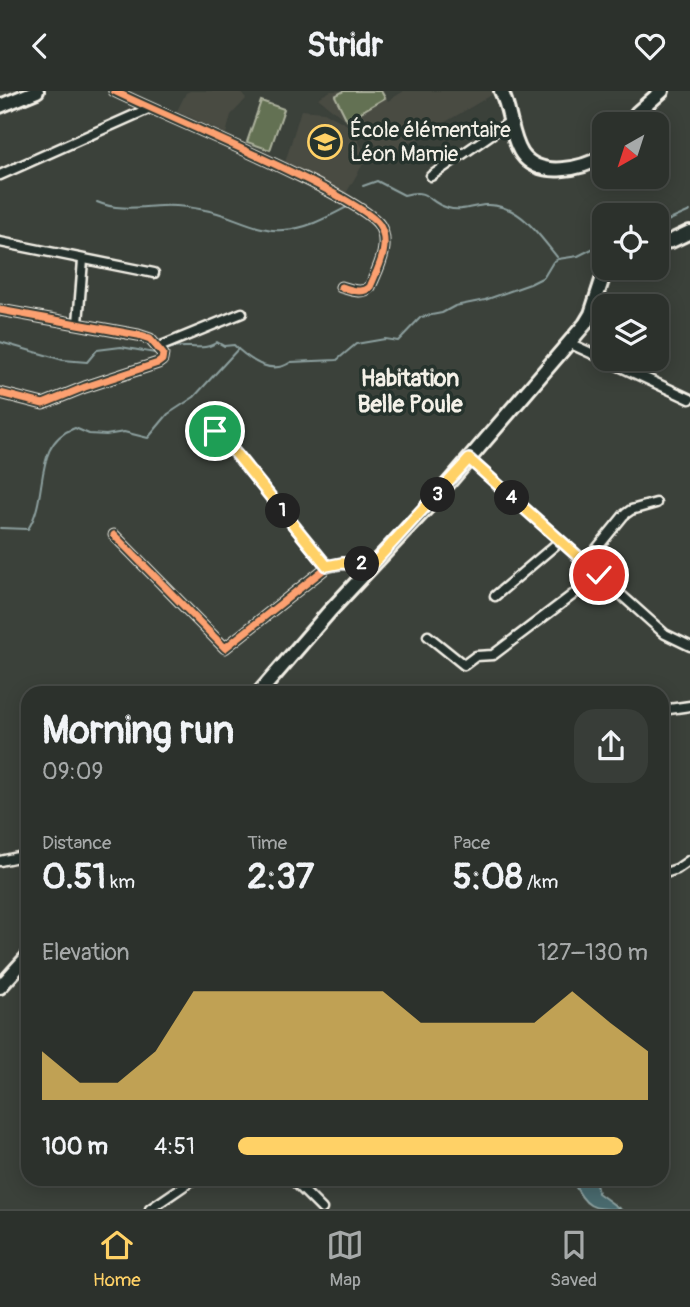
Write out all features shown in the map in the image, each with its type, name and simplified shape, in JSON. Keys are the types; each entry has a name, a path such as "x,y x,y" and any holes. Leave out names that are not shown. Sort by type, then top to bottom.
{"main road":[{"path":"0,106 37,91"},
{"path":"500,91 523,154 531,162 541,166 569,169 592,162"},
{"path":"639,112 662,91"},
{"path":"669,241 690,232"},
{"path":"265,686 569,343 591,314 602,280"},
{"path":"0,987 21,963"}],"street":[{"path":"114,91 297,176 367,213 380,225 384,237 384,252 367,290 341,287"},
{"path":"0,175 148,109"},
{"path":"431,176 512,120"},
{"path":"0,242 155,273"},
{"path":"78,323 83,260"},
{"path":"0,310 138,335 150,339 163,354 158,363 43,404 0,393"},
{"path":"159,347 242,313"},
{"path":"569,343 592,354"},
{"path":"630,371 690,399"},
{"path":"203,437 215,431 219,433 327,566"},
{"path":"469,459 665,634 690,646"},
{"path":"585,563 624,515 631,510 656,503"},
{"path":"114,535 225,648 327,566 342,563 373,564"},
{"path":"495,596 560,541"},
{"path":"428,636 464,665 476,656 492,655 599,575"},
{"path":"669,709 690,706"},
{"path":"0,862 21,857"},
{"path":"669,872 690,860"},
{"path":"150,1209 184,1186"},
{"path":"299,1186 322,1209"}],"shaded area":[{"path":"239,91 246,99 231,115 226,134 177,111 186,93"},
{"path":"331,91 383,91 388,101 404,91 495,93 389,155 318,98"},
{"name":"École élémentaire Léon Mamie","path":"301,110 324,112 351,127 367,157 345,195 284,166"}],"green space":[{"path":"344,91 381,91 385,98 347,120 335,96"},
{"path":"261,101 284,109 270,150 247,142"}],"water":[{"path":"575,1186 596,1186 598,1193 620,1209 596,1207 582,1197"}],"waterway":[{"path":"363,186 377,181 404,195 424,194 453,209 485,205 508,209 527,222 557,257"},
{"path":"97,202 137,208 194,208 273,230 309,225 349,206"},
{"path":"669,220 690,211"},
{"path":"0,528 28,529 35,516 47,458 52,445 61,435 75,428 89,434 124,432 148,438 168,414 194,397 238,349 256,362 270,367 284,366 291,362 337,360 356,344 385,339 398,341 421,317 485,300 530,284 544,277 553,262 558,259 578,256 592,249"},
{"path":"0,342 63,360 87,362 97,350 121,347 155,353"},
{"path":"165,350 206,347 217,342 224,346 234,345 238,349"}],"cycle path":[{"path":"114,91 300,176 366,213 380,226 383,234 384,249 380,265 367,289 356,291 341,287"},
{"path":"0,310 138,335 150,339 163,354 158,363 43,404 0,393"},
{"path":"114,535 225,648 327,567 373,564"}],"place":[{"name":"École élémentaire Léon Mamie","path":"325,142"}],"district":[{"name":"Habitation Belle Poule","path":"410,391"}],"route":[{"path":"215,431 327,566 342,563 373,564 469,459 599,575"}]}
